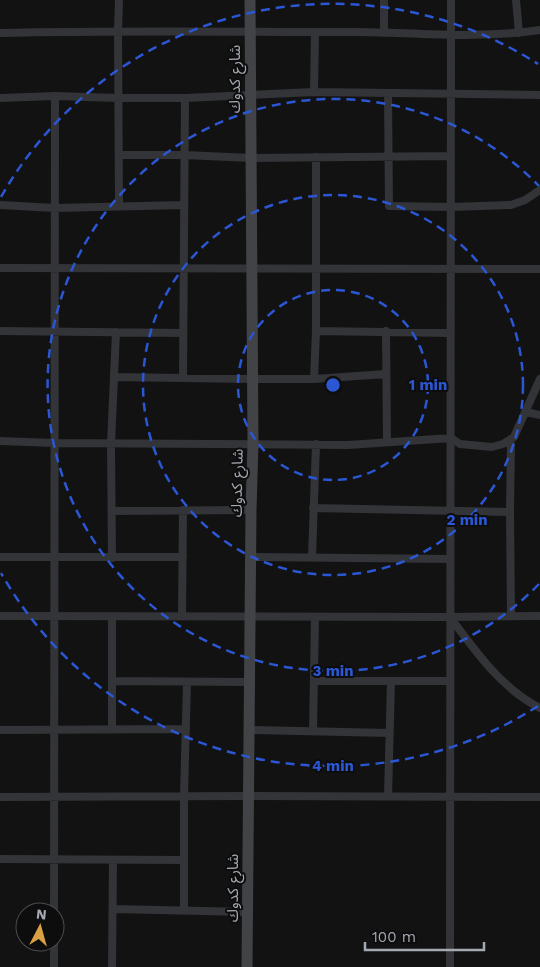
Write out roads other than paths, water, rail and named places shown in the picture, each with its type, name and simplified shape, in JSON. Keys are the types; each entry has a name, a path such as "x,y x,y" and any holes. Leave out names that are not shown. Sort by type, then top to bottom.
{"street":[{"path":"119,0 119,206"},
{"name":"شارع كدوك","path":"247,967 250,557 253,443 251,380 250,0"},
{"path":"384,0 384,32"},
{"path":"450,967 450,156 452,0"},
{"path":"516,0 519,33"},
{"path":"0,32 118,30 451,34 519,33 540,30"},
{"path":"314,92 315,32"},
{"path":"0,98 55,96 185,98 314,92 540,95"},
{"path":"388,93 389,206 451,207 511,205 525,200 540,190"},
{"path":"54,902 55,96"},
{"path":"183,378 185,98"},
{"path":"119,155 251,158 450,156"},
{"path":"314,379 316,331 316,157"},
{"path":"0,205 55,208 184,205"},
{"path":"0,268 540,269"},
{"path":"0,331 183,333"},
{"path":"316,331 450,333"},
{"path":"386,331 386,442"},
{"path":"112,558 111,444 116,332"},
{"path":"114,377 251,380 314,379 386,374"},
{"path":"0,441 111,444 253,443 348,445 451,438 460,444 492,447 503,444 514,437 540,379"},
{"path":"526,412 540,415"},
{"path":"511,439 511,616"},
{"path":"312,557 316,444"},
{"path":"313,508 510,512"},
{"path":"182,616 183,510"},
{"path":"112,511 251,510"},
{"path":"0,557 183,557"},
{"path":"250,557 450,559"},
{"path":"0,616 540,616"},
{"path":"112,616 112,730"},
{"path":"313,731 315,617"},
{"path":"450,617 473,648 506,684 526,701 540,708"},
{"path":"314,681 450,681"},
{"path":"388,797 391,681"},
{"path":"112,682 250,682"},
{"path":"184,910 187,682"},
{"path":"0,730 186,729"},
{"path":"249,730 390,732"},
{"path":"0,797 540,797"},
{"path":"0,859 184,860"},
{"path":"112,967 113,860"},
{"path":"113,910 248,912"},
{"path":"54,952 54,967"}]}
